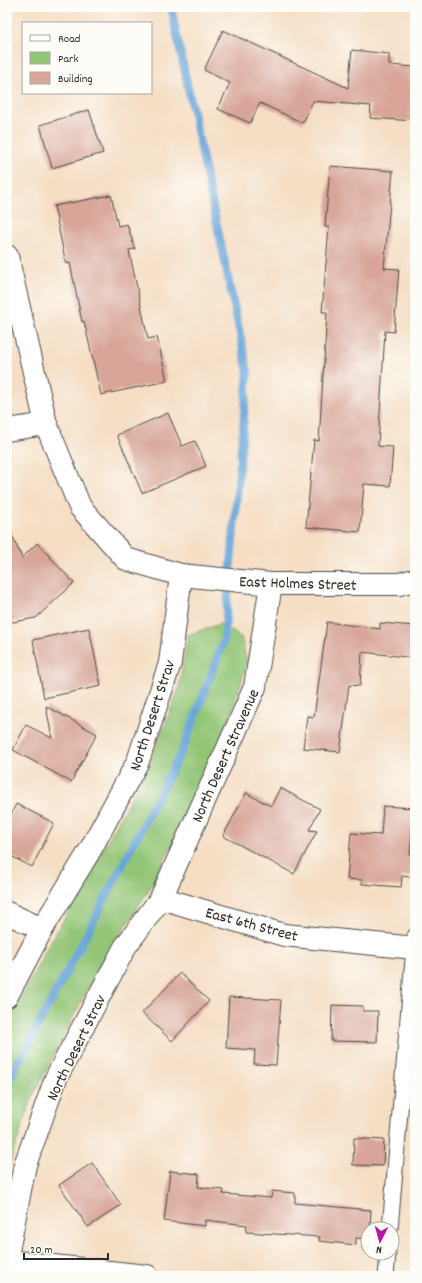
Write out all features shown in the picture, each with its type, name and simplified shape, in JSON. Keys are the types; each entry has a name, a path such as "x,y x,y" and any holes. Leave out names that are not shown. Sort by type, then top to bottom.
{"street":[{"path":"7,256 46,424 80,507 126,559 181,574"},
{"path":"7,430 46,424"},
{"name":"East Holmes Street","path":"181,574 271,584 399,584 415,580"},
{"name":"North Desert Strav","path":"7,996 42,929 89,852 138,761 170,663 181,574"},
{"name":"North Desert Stravenue","path":"161,898 255,687 271,584"},
{"name":"North Desert Strav","path":"7,1256 25,1165 56,1078 125,948 161,898"},
{"name":"East 6th Street","path":"161,898 284,935 415,944"},
{"path":"7,913 42,929"},
{"path":"7,1261 148,1276"}],"lane":[{"path":"391,1221 415,944"},
{"path":"386,1276 387,1261"}],"green space":[{"path":"220,624 241,637 247,663 222,742 154,881 95,974 31,1100 7,1172 7,1027 48,946 73,904 149,765 179,689 188,635"}],"building":[{"path":"223,30 348,88 352,50 389,54 389,65 415,67 415,121 370,118 371,106 313,101 303,123 260,103 250,123 218,109 230,83 204,70"},
{"path":"89,110 103,153 52,168 40,125"},
{"path":"330,166 393,171 384,268 399,269 394,332 385,331 378,446 393,447 390,486 364,484 360,532 306,527 314,440 319,441 327,312 322,312 329,227 325,227"},
{"path":"111,195 118,226 127,224 135,249 129,250 148,339 157,337 167,381 101,395 84,321 82,322 70,263 66,264 54,206"},
{"path":"168,413 182,446 195,441 206,466 142,493 117,435"},
{"path":"7,524 22,558 37,543 74,583 36,618 7,623"},
{"path":"327,622 380,629 380,623 415,626 415,658 362,652 360,686 349,685 340,752 303,748 307,716 314,717"},
{"path":"89,628 101,686 44,698 33,640"},
{"path":"46,706 97,734 71,782 13,750 26,725 52,738"},
{"path":"280,788 320,809 309,830 317,831 294,874 223,836 246,793 271,806"},
{"path":"16,804 54,823 32,867 7,854 7,823"},
{"path":"383,806 414,808 410,855 413,855 411,877 402,876 401,887 362,884 362,880 347,879 351,833 381,835"},
{"path":"180,973 209,1001 172,1041 142,1013"},
{"path":"229,997 281,1000 276,1065 254,1064 255,1050 226,1048"},
{"path":"332,1005 363,1006 363,1011 378,1011 377,1042 331,1041"},
{"path":"354,1138 384,1140 383,1166 353,1165"},
{"path":"92,1163 121,1205 88,1227 59,1185"},
{"path":"170,1171 199,1174 198,1187 224,1190 223,1194 271,1198 272,1191 295,1193 295,1203 371,1210 370,1221 360,1221 360,1238 356,1238 356,1245 319,1241 320,1237 246,1232 247,1225 205,1220 205,1226 164,1221"}],"waterway":[{"path":"7,1084 89,930 185,744 224,640 248,372 171,7"}]}
